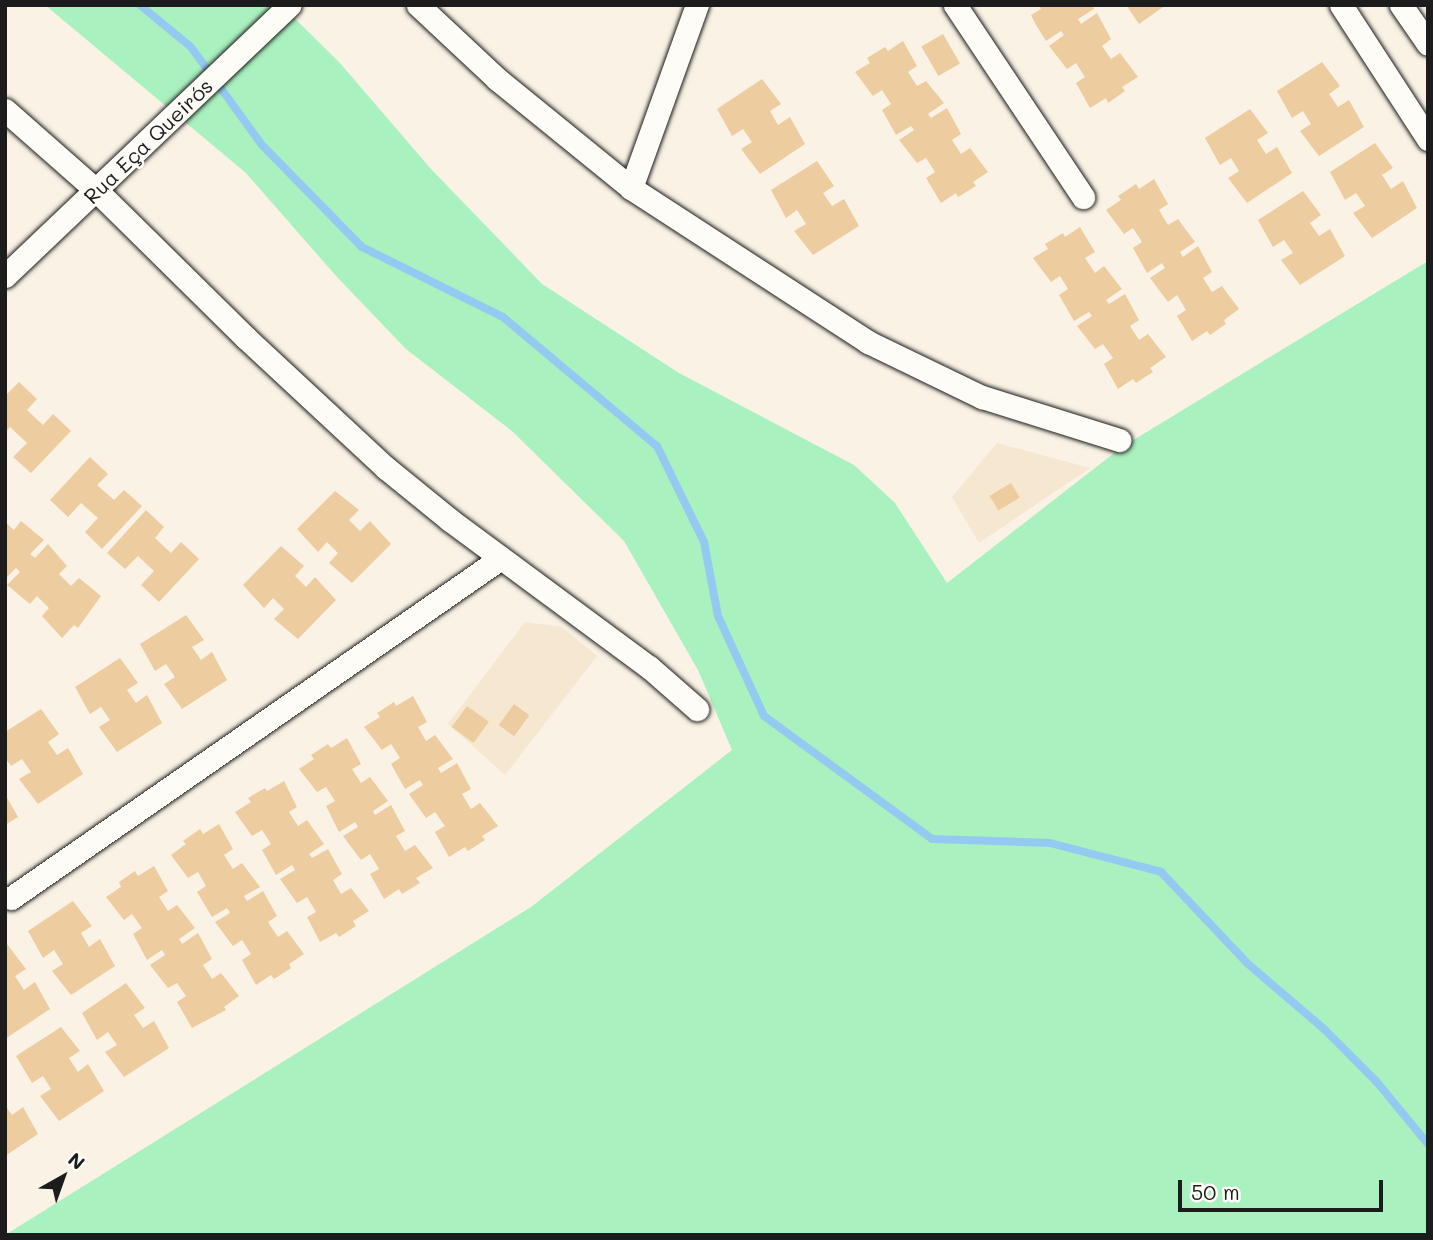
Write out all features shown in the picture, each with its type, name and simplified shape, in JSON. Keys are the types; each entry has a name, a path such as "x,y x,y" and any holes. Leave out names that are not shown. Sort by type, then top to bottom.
{"street":[{"name":"Rua Eça Queirós","path":"5,276 290,5"},
{"path":"418,5 497,79 631,188 868,342 982,397 1119,440"},
{"path":"631,188 697,5"},
{"path":"955,5 1083,197"},
{"path":"1341,5 1428,139"},
{"path":"1401,5 1428,44"},
{"path":"5,110 97,191 246,338 386,468 501,558 649,667 697,709"},
{"path":"11,898 501,558"}],"shaded area":[{"path":"997,443 1090,468 979,543 952,497"},
{"path":"525,622 562,627 597,656 505,775 448,724"}],"green space":[{"path":"45,5 281,5 339,62 431,169 542,284 679,373 854,465 895,503 947,583 1122,447 1428,261 1428,1235 5,1235 531,907 732,750 698,670 624,541 512,431 406,349 337,277 246,173"}],"building":[{"path":"1038,5 1092,5 1094,9 1078,19 1081,24 1097,13 1111,39 1102,46 1111,59 1120,53 1138,77 1122,87 1125,91 1108,103 1106,98 1090,108 1076,83 1085,77 1076,63 1067,69 1049,46 1064,35 1061,31 1046,41 1036,25 1031,15 1041,9"},
{"path":"1126,5 1166,5 1139,24"},
{"path":"943,34 960,63 938,76 921,46"},
{"path":"903,41 917,66 908,72 917,86 926,81 944,103 928,114 931,118 947,108 961,134 952,140 961,154 970,148 988,172 973,182 976,186 958,197 956,193 941,203 926,178 935,172 926,158 917,163 899,140 914,130 911,126 896,135 882,110 891,104 882,90 873,96 855,72 870,63 867,58 885,47 888,51"},
{"path":"1322,62 1340,86 1329,94 1338,107 1349,100 1364,127 1319,156 1300,131 1311,124 1303,111 1292,118 1277,91"},
{"path":"762,79 781,104 770,111 778,125 790,117 805,144 760,174 741,149 752,142 743,129 732,136 717,109"},
{"path":"1250,109 1268,133 1257,140 1266,154 1277,147 1292,173 1247,203 1228,178 1239,171 1231,158 1220,165 1205,138"},
{"path":"1375,143 1393,168 1382,175 1391,189 1403,181 1417,208 1372,238 1353,213 1365,206 1356,193 1345,200 1330,172"},
{"path":"817,161 834,186 823,193 832,206 844,199 859,226 813,255 794,231 806,224 797,210 786,218 771,190"},
{"path":"1154,179 1168,204 1159,210 1168,225 1178,219 1195,242 1180,252 1183,257 1198,246 1212,272 1203,278 1212,292 1222,286 1239,309 1224,320 1226,324 1210,335 1207,331 1192,341 1177,316 1186,310 1177,295 1168,302 1150,278 1165,268 1162,263 1147,273 1133,248 1142,242 1133,228 1124,234 1106,210 1121,200 1118,196 1136,184 1139,189"},
{"path":"1303,191 1321,215 1310,223 1319,236 1330,229 1345,256 1300,285 1281,260 1293,253 1284,240 1273,247 1258,220"},
{"path":"1080,227 1095,252 1085,258 1095,273 1104,266 1122,289 1106,300 1109,304 1125,294 1139,320 1130,326 1139,340 1148,334 1166,357 1150,368 1153,372 1136,383 1133,379 1118,389 1104,364 1113,358 1103,344 1095,349 1077,326 1092,316 1089,312 1074,321 1059,295 1068,289 1060,276 1051,282 1033,258 1048,249 1045,244 1063,233 1065,237"},
{"path":"19,382 37,399 27,410 43,425 53,414 71,431 31,473 13,457 27,443 10,427 5,432 5,396"},
{"path":"90,457 108,474 97,485 114,500 124,490 142,506 102,549 85,532 98,518 81,503 68,517 50,500"},
{"path":"1011,483 1020,498 998,510 990,496"},
{"path":"335,491 359,510 349,520 360,531 370,521 391,544 352,583 329,563 338,553 327,542 318,552 297,529"},
{"path":"146,510 164,527 155,538 171,553 181,542 199,559 159,602 141,585 154,571 138,556 125,569 107,553"},
{"path":"21,521 44,540 30,554 35,558 48,544 67,566 59,574 71,586 79,578 101,596 78,628 74,625 62,638 42,616 49,608 37,596 30,604 7,585 20,572 16,568 5,579 5,522 14,530"},
{"path":"281,546 304,566 295,576 306,587 315,577 336,600 298,639 274,619 284,609 273,598 264,608 243,585"},
{"path":"186,615 204,640 192,647 201,660 212,652 227,680 182,709 164,684 175,677 166,664 155,671 140,644"},
{"path":"120,658 138,683 127,690 136,703 147,695 162,723 117,752 99,727 110,720 101,707 90,714 75,687"},
{"path":"413,696 427,722 418,727 426,741 435,735 453,759 438,768 441,773 457,763 471,789 462,794 471,809 480,803 498,826 482,836 485,840 468,851 465,847 449,857 435,832 445,826 435,812 426,818 409,794 423,785 420,780 405,789 391,764 400,758 391,744 382,750 364,727 380,717 377,713 394,702 396,706"},
{"path":"514,704 529,715 514,736 499,725"},
{"path":"467,706 489,722 474,743 452,727"},
{"path":"41,709 59,734 48,742 57,755 68,748 83,774 38,804 19,779 31,772 22,759 11,766 5,758 5,732"},
{"path":"347,738 361,764 352,769 361,783 370,777 388,801 373,811 375,815 391,805 405,831 396,836 405,851 415,845 433,868 416,878 420,883 402,894 399,889 384,899 370,874 379,869 370,854 361,860 343,836 358,827 355,822 339,832 326,806 335,801 326,787 317,792 299,769 314,759 311,755 328,744 331,748"},
{"path":"284,781 297,807 289,812 298,826 307,820 324,844 309,854 312,858 328,849 342,874 333,880 341,894 351,888 369,911 353,921 356,926 339,937 336,933 320,942 307,917 316,912 307,897 297,903 280,879 295,870 292,865 276,875 262,850 271,844 262,830 252,836 235,812 251,802 248,798"},
{"path":"5,794 18,817 5,825"},
{"path":"219,824 233,849 224,855 233,869 242,863 260,887 244,896 247,901 263,891 277,916 268,922 278,937 287,931 304,954 289,964 291,968 274,979 271,975 256,985 242,960 251,954 242,940 233,946 215,922 230,913 227,908 212,917 197,892 206,886 198,872 188,878 171,855 186,844 183,841 200,829 203,834"},
{"path":"154,866 168,891 159,897 168,911 177,905 195,928 179,939 182,944 198,933 212,959 203,965 212,979 221,973 239,996 224,1007 226,1010 192,1028 177,1002 186,996 177,983 168,988 150,965 165,955 162,950 147,960 133,934 142,928 132,914 124,920 106,897 121,887 119,882 135,871 138,876"},
{"path":"73,901 92,926 81,933 89,947 100,939 115,966 71,995 52,971 63,964 54,950 43,958 28,931"},
{"path":"7,944 26,969 15,976 24,990 35,982 50,1009 5,1039"},
{"path":"126,983 145,1008 134,1015 143,1028 154,1021 169,1048 124,1077 105,1052 117,1045 108,1032 97,1040 82,1013"},
{"path":"61,1027 80,1051 69,1058 78,1072 88,1064 104,1091 59,1121 40,1096 51,1089 43,1076 32,1083 16,1056"},
{"path":"5,1105 12,1115 23,1107 38,1134 5,1156"}],"waterway":[{"path":"140,5 191,47 262,145 362,247 503,317 657,446 704,542 718,616 764,716 932,839 1050,843 1161,872 1247,963 1324,1029 1376,1081 1428,1144"}]}
